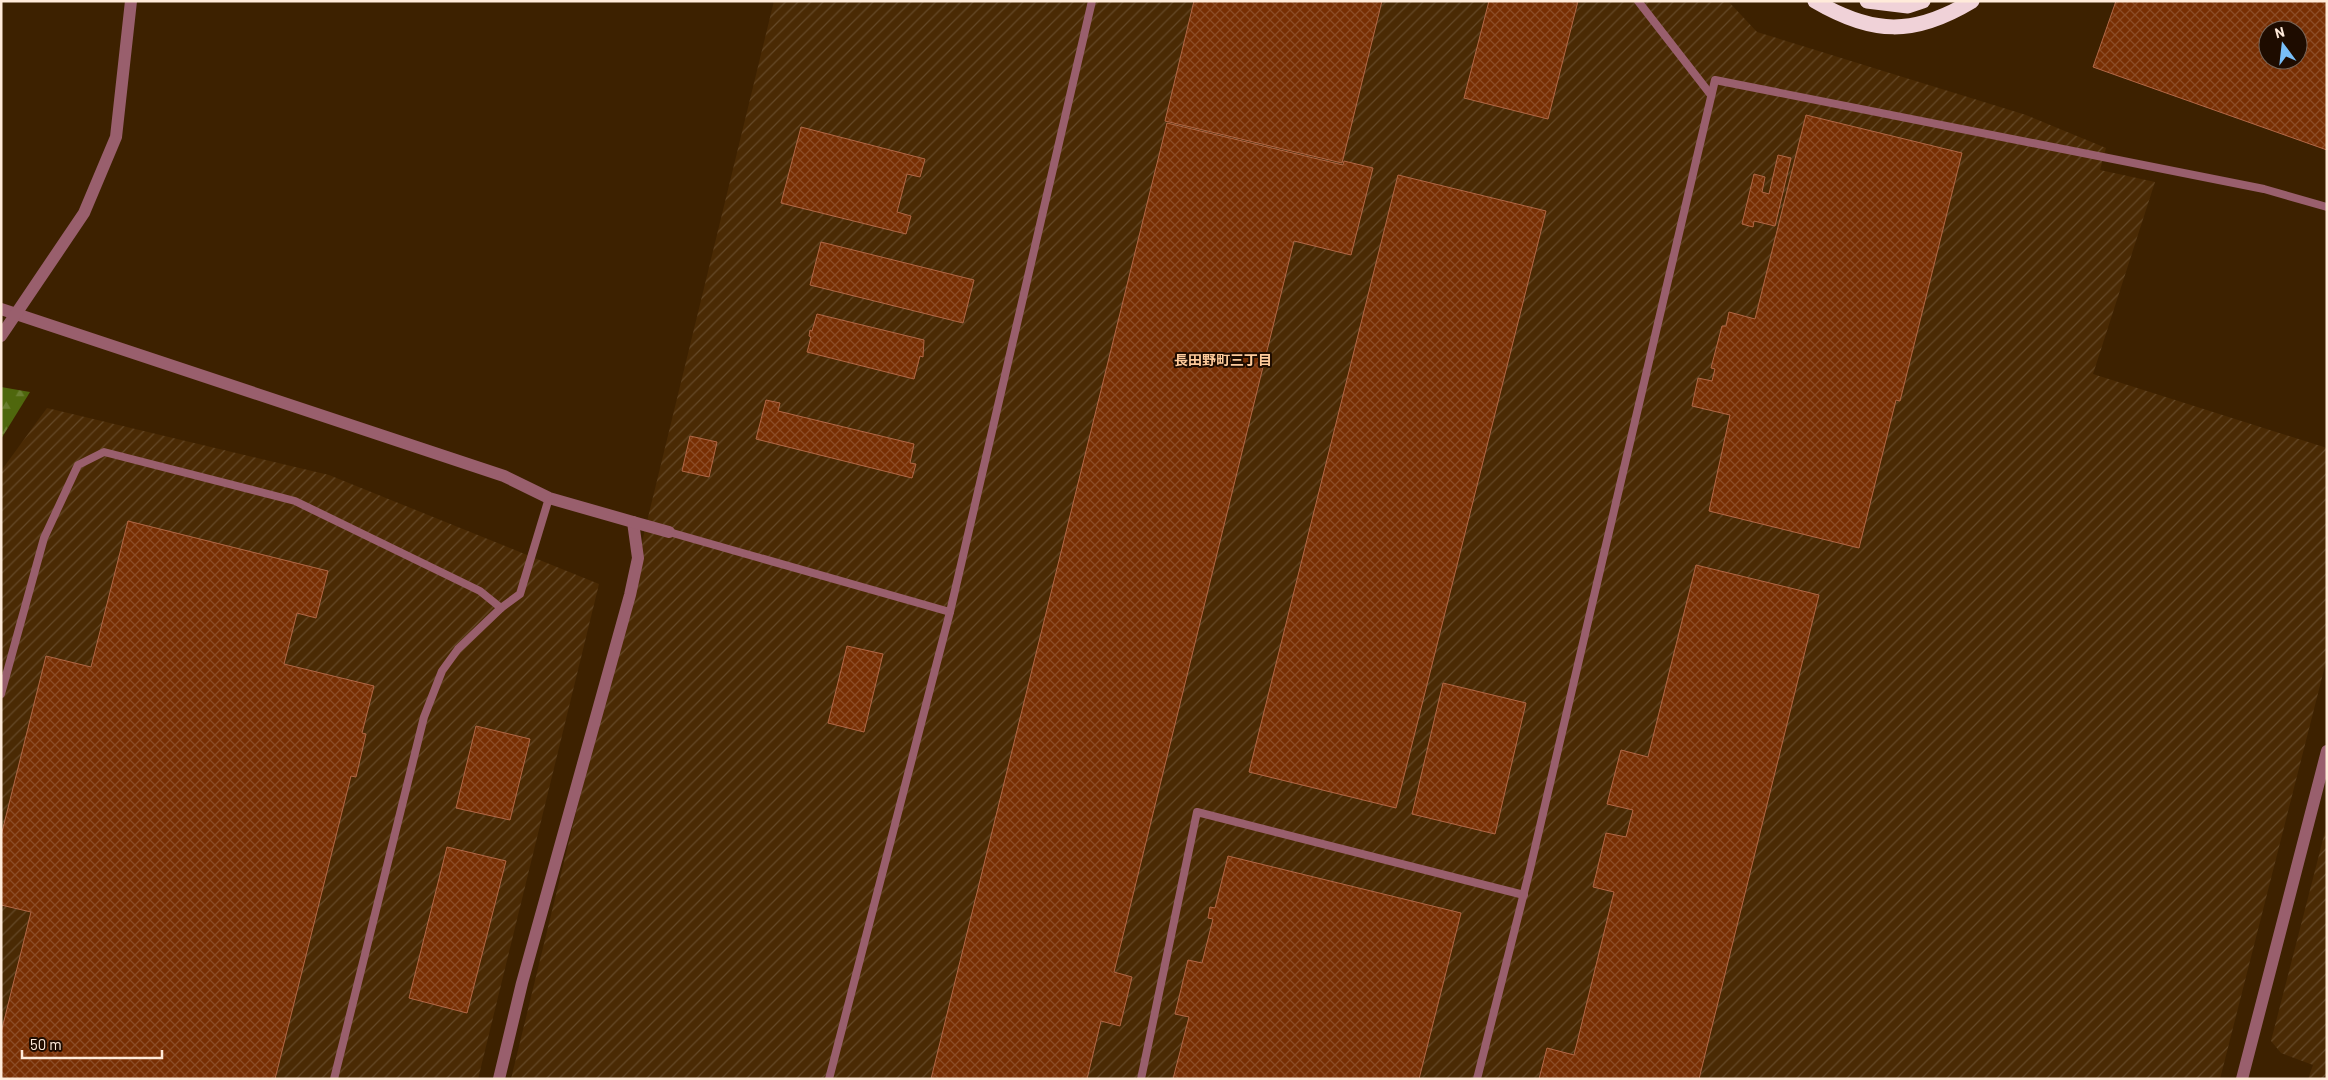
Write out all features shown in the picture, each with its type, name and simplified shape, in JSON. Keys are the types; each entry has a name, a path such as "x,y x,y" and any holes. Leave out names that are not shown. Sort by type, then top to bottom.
{"highway":[{"path":"1815,1 1839,15 1873,27 1911,27 1948,16 1972,1"},
{"path":"1867,1 1908,6 1923,1"}],"street":[{"path":"1,336 84,213 116,137 131,1"},
{"path":"1,309 504,476 549,498 670,532"},
{"path":"499,1079 522,983 630,595 638,558 632,522"},
{"path":"2242,1079 2327,751"}],"lane":[{"path":"829,1079 950,612 1092,1"},
{"path":"1638,1 1711,95"},
{"path":"1477,1079 1524,895 1715,80 2264,189 2327,207"},
{"path":"1,694 44,538 78,465 104,452 295,501 480,591 501,608"},
{"path":"334,1079 424,717 442,671 458,649 501,608 520,594 549,498"},
{"path":"670,532 950,612"},
{"path":"1141,1079 1197,812 1524,895"}],"shaded area":[{"path":"774,1 1728,1 1757,32 2026,115 2106,148 2100,170 2155,182 2093,374 2327,448 2327,658 2220,1079 511,1079"},
{"path":"47,408 329,475 599,584 478,1079 1,1079 1,471"},
{"path":"2327,824 2327,1079 2308,1079 2313,1065 2281,1053 2271,1041"}],"green space":[{"path":"1,387 30,392 1,439"}],"building":[{"path":"1194,1 1382,1 1342,163 1165,121"},
{"path":"1489,1 1578,1 1548,119 1464,98"},
{"path":"2116,1 2327,1 2327,150 2093,67"},
{"path":"1806,115 1962,153 1900,401 1896,400 1859,548 1709,511 1730,415 1692,406 1698,378 1712,381 1715,369 1711,368 1722,326 1726,326 1729,312 1755,319"},
{"path":"1167,123 1343,165 1344,161 1373,168 1351,255 1294,241 1114,972 1132,977 1120,1026 1101,1021 1087,1079 931,1079"},
{"path":"801,127 925,159 920,177 907,174 897,212 911,216 906,234 781,203"},
{"path":"1778,155 1791,158 1775,226 1754,221 1753,227 1742,224 1754,174 1765,177 1762,192 1769,194"},
{"path":"1398,175 1546,211 1396,808 1249,772"},
{"path":"821,242 974,280 963,323 810,285"},
{"path":"817,314 924,340 923,357 920,356 914,379 807,352 811,337 809,336 810,330 812,331"},
{"path":"766,400 780,403 778,411 914,444 910,463 916,464 912,478 756,439"},
{"path":"690,436 717,442 709,477 682,471"},
{"path":"128,521 328,571 316,618 297,613 284,664 374,686 362,733 366,734 356,777 351,776 275,1079 1,1079 1,1033 31,912 1,905 1,836 46,656 91,667"},
{"path":"1696,565 1819,595 1699,1079 1539,1079 1547,1048 1574,1055 1614,892 1593,887 1606,833 1626,837 1633,810 1607,804 1621,750 1648,757"},
{"path":"847,646 883,654 864,732 828,723"},
{"path":"1443,683 1526,703 1495,834 1412,814"},
{"path":"476,726 530,739 510,820 456,808"},
{"path":"447,847 506,861 467,1013 409,998"},
{"path":"1228,856 1461,913 1419,1079 1173,1079 1189,1017 1175,1014 1188,960 1202,963 1213,919 1208,918 1210,907 1215,908"}],"district":[{"name":"長田野町三丁目","path":"1223,359"}]}
